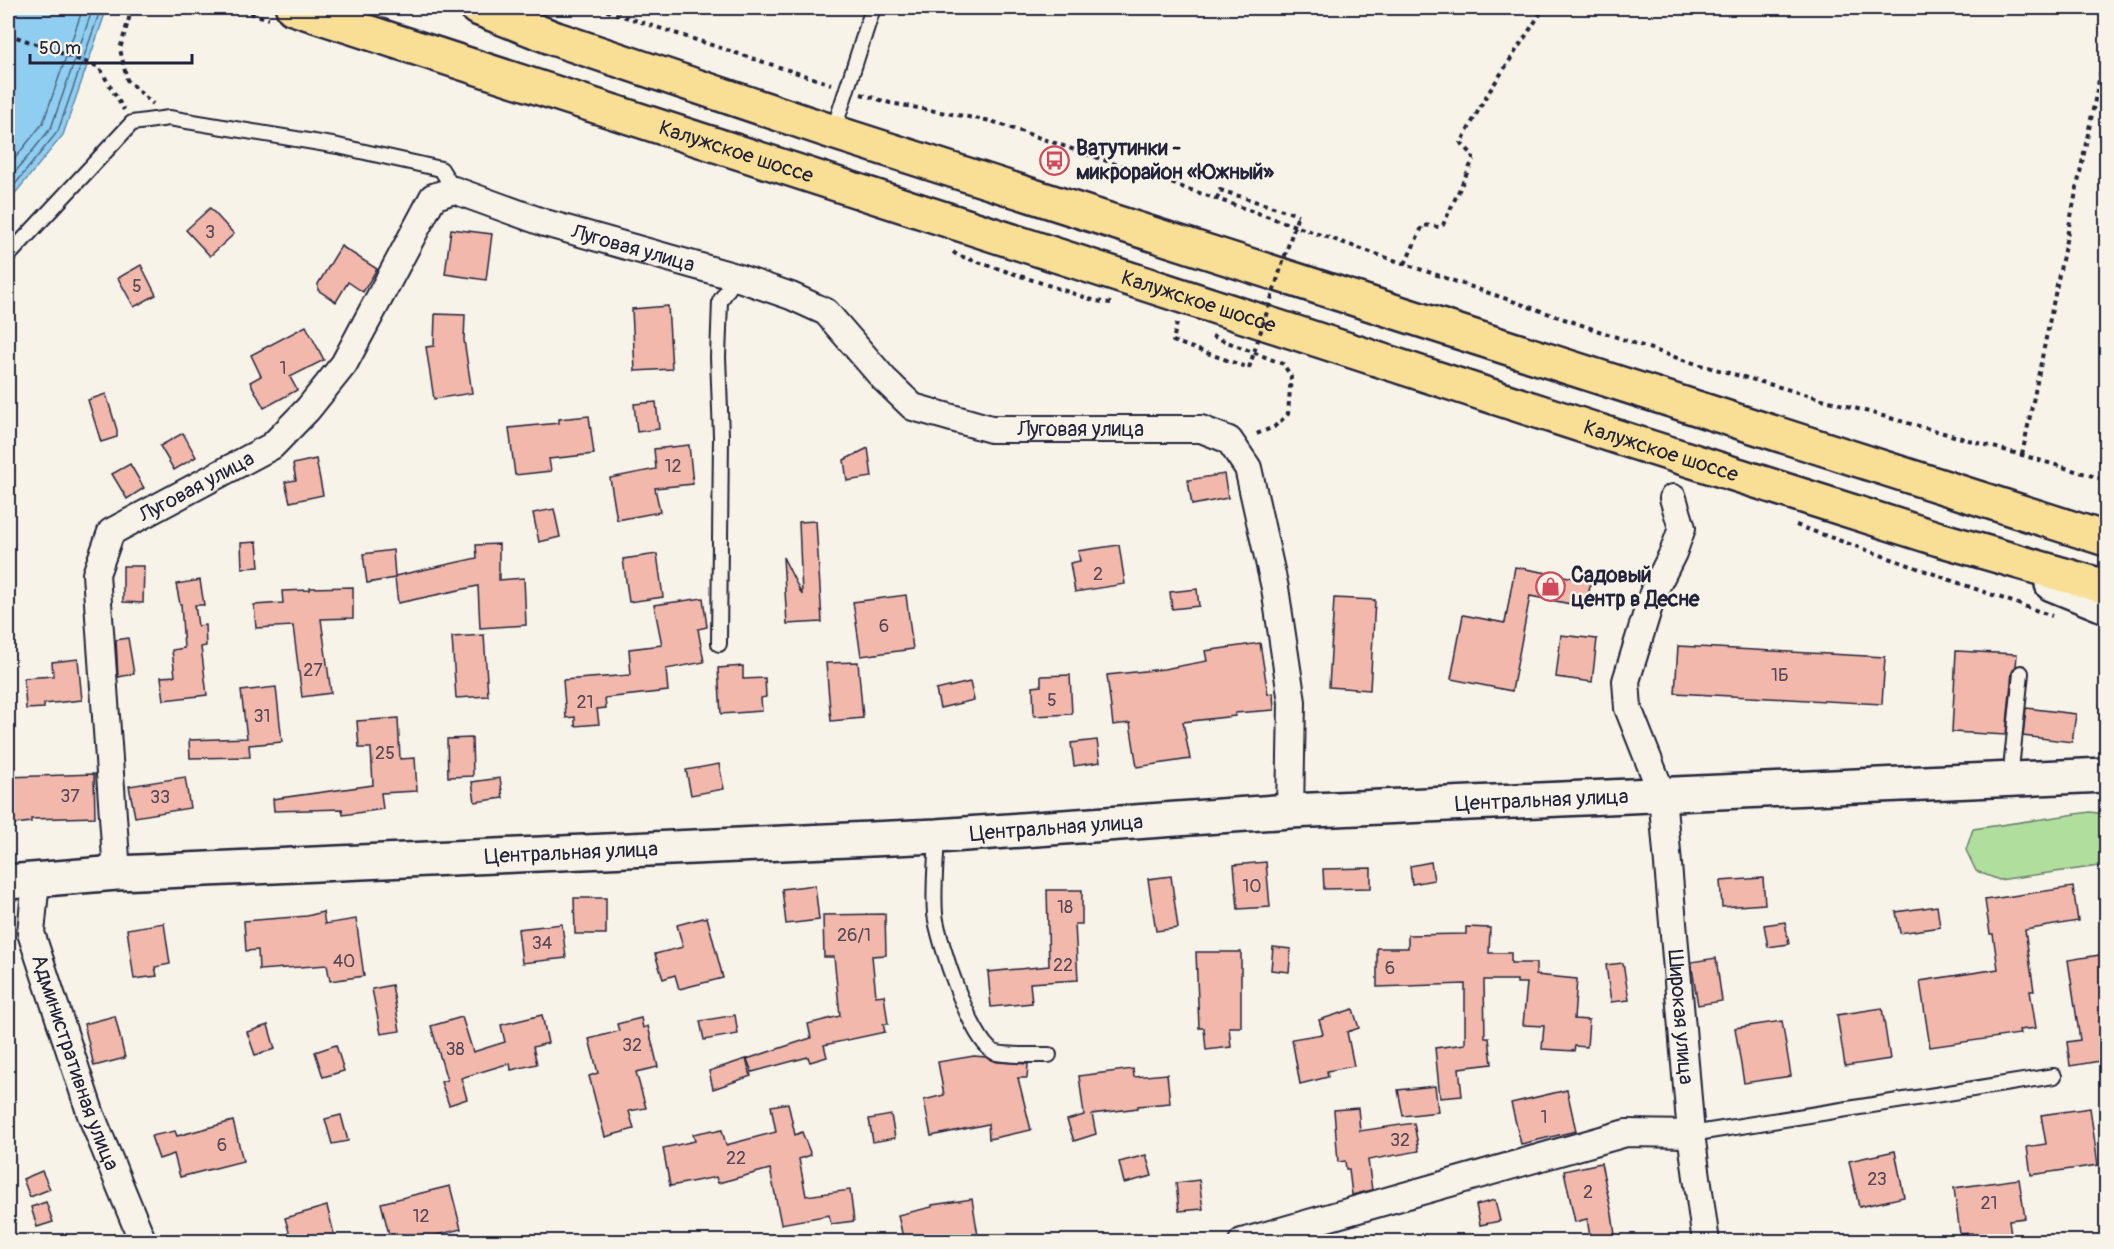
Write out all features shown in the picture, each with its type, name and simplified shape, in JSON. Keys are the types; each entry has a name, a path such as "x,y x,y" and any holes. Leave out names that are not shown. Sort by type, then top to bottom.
{"highway":[{"name":"Калужское шоссе","path":"293,8 1630,441 1939,539 2106,587"},
{"path":"477,8 556,39 833,132 2106,539"}],"street":[{"name":"Луговая улица","path":"117,873 96,574 111,532 272,446 308,409 344,364 433,197 454,190 545,222 736,277 791,296 826,312 884,379 913,407 991,429 1201,429 1229,440 1248,468 1275,588 1292,702 1290,811"},
{"name":"Широкая улица","path":"1674,498 1682,528 1673,553 1653,593 1626,681 1628,708 1662,794 1691,1134 1706,1242"},
{"path":"1939,539 2106,606"},
{"name":"Центральная улица","path":"22,881 117,873 937,836 1290,811 2106,775"},
{"name":"Административная улица","path":"22,881 31,933 91,1115 143,1242"},
{"path":"1242,1242 1626,1133 1691,1134"}],"lane":[{"path":"833,132 873,8"},
{"path":"8,256 132,123 169,118 338,146 441,169 454,190"},
{"path":"719,644 722,436 718,357 720,301 736,277"},
{"path":"2010,780 2020,673"},
{"path":"1790,788 1898,777"},
{"path":"937,836 935,914 950,973 967,1011 985,1045 995,1053 1048,1056"},
{"path":"1691,1134 2054,1076"}],"path":[{"path":"132,8 120,49 127,80 169,118"},
{"path":"598,8 890,103 991,122 1683,360 2022,454 2106,480"},
{"path":"1405,264 1422,226 1425,224 1439,227 1443,225 1473,160 1473,155 1461,143 1485,98 1544,8"},
{"path":"8,34 99,67 132,123"},
{"path":"2022,454 2106,46"},
{"path":"1178,323 1173,341 1249,368 1298,215 1220,190 1217,199"}],"green space":[{"path":"2090,812 2106,814 2106,865 1999,880 1976,871 1966,850 1973,829"}],"water":[{"path":"8,8 107,8 63,135 8,202"}],"building":[{"path":"210,208 234,234 210,256 186,230"},
{"path":"451,229 492,234 486,280 445,274"},
{"path":"341,246 377,269 363,292 348,282 336,302 318,290 318,284"},
{"path":"141,265 156,295 134,307 118,278"},
{"path":"668,306 672,369 635,371 632,309"},
{"path":"435,314 465,315 464,340 472,393 434,399 426,347 434,346"},
{"path":"306,326 324,360 290,377 297,390 264,408 250,382 261,376 251,355"},
{"path":"106,394 117,437 101,442 88,400"},
{"path":"656,402 659,429 637,432 634,404"},
{"path":"589,416 594,454 549,459 551,471 515,475 509,428 559,423 559,419"},
{"path":"183,433 196,457 174,470 160,446"},
{"path":"689,445 693,484 655,488 660,512 617,520 610,478 656,469 654,449"},
{"path":"868,448 872,477 847,481 844,460"},
{"path":"316,459 323,495 290,502 285,482 296,480 293,464"},
{"path":"130,464 144,488 127,499 112,474"},
{"path":"1224,474 1228,498 1192,505 1188,480"},
{"path":"554,509 560,537 539,542 533,513"},
{"path":"816,521 822,622 787,624 783,557 802,595 799,522"},
{"path":"257,542 259,567 242,568 241,543"},
{"path":"499,544 499,580 524,578 526,625 480,628 478,586 398,603 395,578 367,583 363,554 393,550 395,576 477,558 476,545"},
{"path":"1119,545 1125,584 1075,592 1070,563 1080,561 1078,551"},
{"path":"657,554 663,597 629,602 623,559"},
{"path":"123,566 144,566 143,603 123,602"},
{"path":"1515,567 1591,581 1586,607 1530,596 1512,691 1451,679 1463,615 1505,623"},
{"path":"200,580 204,605 195,605 198,626 205,625 206,646 201,647 207,695 164,700 161,677 175,676 172,650 184,648 181,604 176,584"},
{"path":"353,587 353,618 321,619 331,693 302,697 293,626 256,628 254,605 283,603 282,591"},
{"path":"1197,589 1199,606 1172,609 1170,592"},
{"path":"906,595 913,649 861,656 853,602"},
{"path":"703,598 707,627 698,629 704,662 666,669 668,691 605,698 606,708 597,709 599,724 575,726 575,717 566,718 563,680 631,675 629,649 662,645 654,605"},
{"path":"1334,598 1375,600 1370,690 1329,687"},
{"path":"484,635 488,696 456,698 452,637"},
{"path":"1561,635 1597,639 1592,682 1556,677"},
{"path":"128,638 134,674 118,677 116,640"},
{"path":"1260,643 1268,694 1273,693 1274,710 1235,713 1235,716 1183,722 1190,759 1137,767 1130,723 1113,725 1107,675 1164,669 1207,661 1205,651"},
{"path":"1678,646 1885,657 1882,704 1675,693"},
{"path":"1956,651 2017,654 2016,666 2012,672 2006,735 1952,732"},
{"path":"78,659 82,700 44,704 44,708 26,709 24,678 53,676 52,662"},
{"path":"858,662 863,718 831,721 826,663"},
{"path":"743,666 743,679 765,678 766,697 761,698 762,711 721,714 718,668"},
{"path":"1070,675 1072,714 1034,716 1033,687 1041,686 1041,676"},
{"path":"970,682 974,700 940,708 936,690"},
{"path":"276,687 282,742 249,745 250,757 190,758 189,740 247,738 241,691"},
{"path":"2026,708 2076,714 2072,742 2023,736"},
{"path":"398,718 400,759 415,758 417,791 381,793 383,809 343,815 342,809 274,811 273,799 373,785 371,748 359,748 357,721"},
{"path":"472,738 473,776 448,777 447,739"},
{"path":"1097,740 1100,762 1074,766 1071,743"},
{"path":"719,764 724,789 691,795 686,770"},
{"path":"94,774 95,817 31,819 31,822 8,825 8,777"},
{"path":"185,777 190,808 135,817 129,786"},
{"path":"500,778 503,798 475,802 472,782"},
{"path":"1266,862 1270,907 1238,909 1234,865"},
{"path":"1431,862 1434,880 1412,884 1410,866"},
{"path":"1371,868 1371,888 1324,889 1323,869"},
{"path":"1171,876 1178,928 1156,931 1148,879"},
{"path":"1763,878 1765,904 1722,907 1720,881"},
{"path":"815,885 819,920 786,924 782,889"},
{"path":"2073,887 2078,921 2025,930 2034,991 2030,991 2036,1028 2019,1030 2020,1034 1930,1047 1920,981 1998,969 1985,900"},
{"path":"1047,890 1082,890 1082,924 1075,924 1078,980 1030,983 1032,1003 991,1007 988,972 1049,966"},
{"path":"574,898 606,898 606,934 575,934"},
{"path":"1937,906 1940,927 1900,933 1896,912"},
{"path":"323,912 325,924 356,919 364,976 330,981 327,965 259,970 258,950 246,951 244,921 307,916"},
{"path":"885,914 886,955 872,956 876,996 884,995 888,1024 883,1024 885,1032 824,1045 827,1057 810,1062 808,1057 752,1072 747,1059 811,1038 808,1024 840,1016 834,957 824,957 823,915"},
{"path":"707,917 723,978 679,989 675,975 663,979 655,954 683,947 677,925"},
{"path":"1785,922 1789,944 1768,947 1764,925"},
{"path":"164,923 170,964 155,967 157,976 134,979 127,929"},
{"path":"562,924 566,958 522,963 518,929"},
{"path":"1466,927 1490,928 1489,953 1511,953 1511,963 1536,963 1536,975 1577,979 1574,1019 1589,1020 1587,1047 1575,1046 1574,1051 1542,1049 1544,1026 1523,1025 1527,983 1517,983 1517,980 1484,980 1485,1038 1489,1038 1492,1064 1459,1068 1462,1096 1440,1098 1435,1048 1465,1044 1465,984 1377,987 1377,948 1408,948 1408,935 1466,934"},
{"path":"1273,947 1291,949 1289,972 1271,970"},
{"path":"1196,952 1241,952 1241,1027 1229,1027 1231,1047 1206,1050 1204,1028 1199,1028"},
{"path":"2106,954 2106,1060 2070,1066 2067,1042 2080,1040 2068,960"},
{"path":"1716,958 1722,1001 1698,1005 1691,962"},
{"path":"1623,963 1629,1000 1611,1002 1606,965"},
{"path":"392,985 400,1031 381,1034 372,989"},
{"path":"1882,1008 1890,1059 1845,1066 1837,1015"},
{"path":"1353,1009 1359,1028 1347,1032 1354,1066 1327,1071 1328,1077 1300,1084 1292,1039 1323,1034 1319,1020"},
{"path":"542,1015 548,1043 533,1047 537,1064 511,1070 510,1063 461,1078 467,1099 449,1105 441,1082 447,1080 431,1026 462,1017 473,1052 505,1042 501,1025"},
{"path":"735,1015 738,1034 704,1040 700,1021"},
{"path":"115,1016 125,1058 94,1066 84,1024"},
{"path":"641,1018 643,1028 648,1026 658,1067 636,1072 646,1108 629,1111 634,1129 605,1137 589,1076 598,1073 589,1039 619,1031 617,1024"},
{"path":"1782,1021 1791,1076 1744,1083 1735,1028"},
{"path":"268,1025 275,1049 255,1055 247,1032"},
{"path":"336,1045 344,1071 323,1077 315,1052"},
{"path":"974,1056 986,1057 997,1062 1028,1064 1027,1078 1018,1078 1031,1130 989,1139 988,1124 931,1136 924,1100 944,1095 938,1062"},
{"path":"746,1059 751,1076 713,1089 709,1071"},
{"path":"1133,1069 1134,1077 1167,1074 1170,1103 1092,1114 1096,1134 1074,1141 1067,1120 1084,1115 1079,1076"},
{"path":"1435,1086 1438,1112 1403,1116 1398,1090"},
{"path":"1567,1090 1576,1131 1521,1144 1511,1103"},
{"path":"788,1103 795,1135 802,1132 811,1155 799,1159 806,1196 850,1190 854,1221 831,1224 829,1215 781,1224 770,1169 718,1183 716,1177 670,1186 663,1148 695,1141 693,1134 712,1130 713,1132 722,1130 726,1145 776,1132 771,1106"},
{"path":"1358,1108 1360,1131 1414,1123 1419,1151 1368,1160 1372,1190 1352,1195 1349,1169 1346,1169 1345,1161 1338,1162 1334,1110"},
{"path":"2090,1108 2098,1165 2031,1175 2027,1147 2046,1144 2041,1115"},
{"path":"341,1115 348,1141 332,1144 325,1119"},
{"path":"891,1115 895,1138 873,1142 869,1119"},
{"path":"233,1121 243,1161 180,1177 174,1154 159,1159 151,1136 175,1131 177,1136"},
{"path":"1895,1151 1904,1197 1859,1207 1849,1161"},
{"path":"1146,1155 1152,1176 1124,1183 1119,1162"},
{"path":"1601,1163 1616,1242 1591,1242 1587,1219 1575,1222 1564,1171"},
{"path":"42,1171 50,1189 30,1197 23,1179"},
{"path":"2019,1179 2025,1218 2009,1220 2012,1242 1973,1242 1972,1233 1960,1234 1954,1188"},
{"path":"1199,1180 1203,1209 1179,1211 1176,1183"},
{"path":"450,1186 461,1229 410,1242 391,1242 381,1203"},
{"path":"972,1199 979,1242 946,1242 945,1234 904,1242 898,1215 932,1207 932,1205"},
{"path":"1495,1200 1500,1221 1480,1225 1476,1205"},
{"path":"46,1202 53,1222 37,1227 31,1207"},
{"path":"327,1206 336,1242 292,1242 285,1218"}],"place":[{"name":"Ватутинки - микрорайон «Южный»","path":"1055,160"},
{"name":"Садовый центр в Десне","path":"1550,587"}]}
